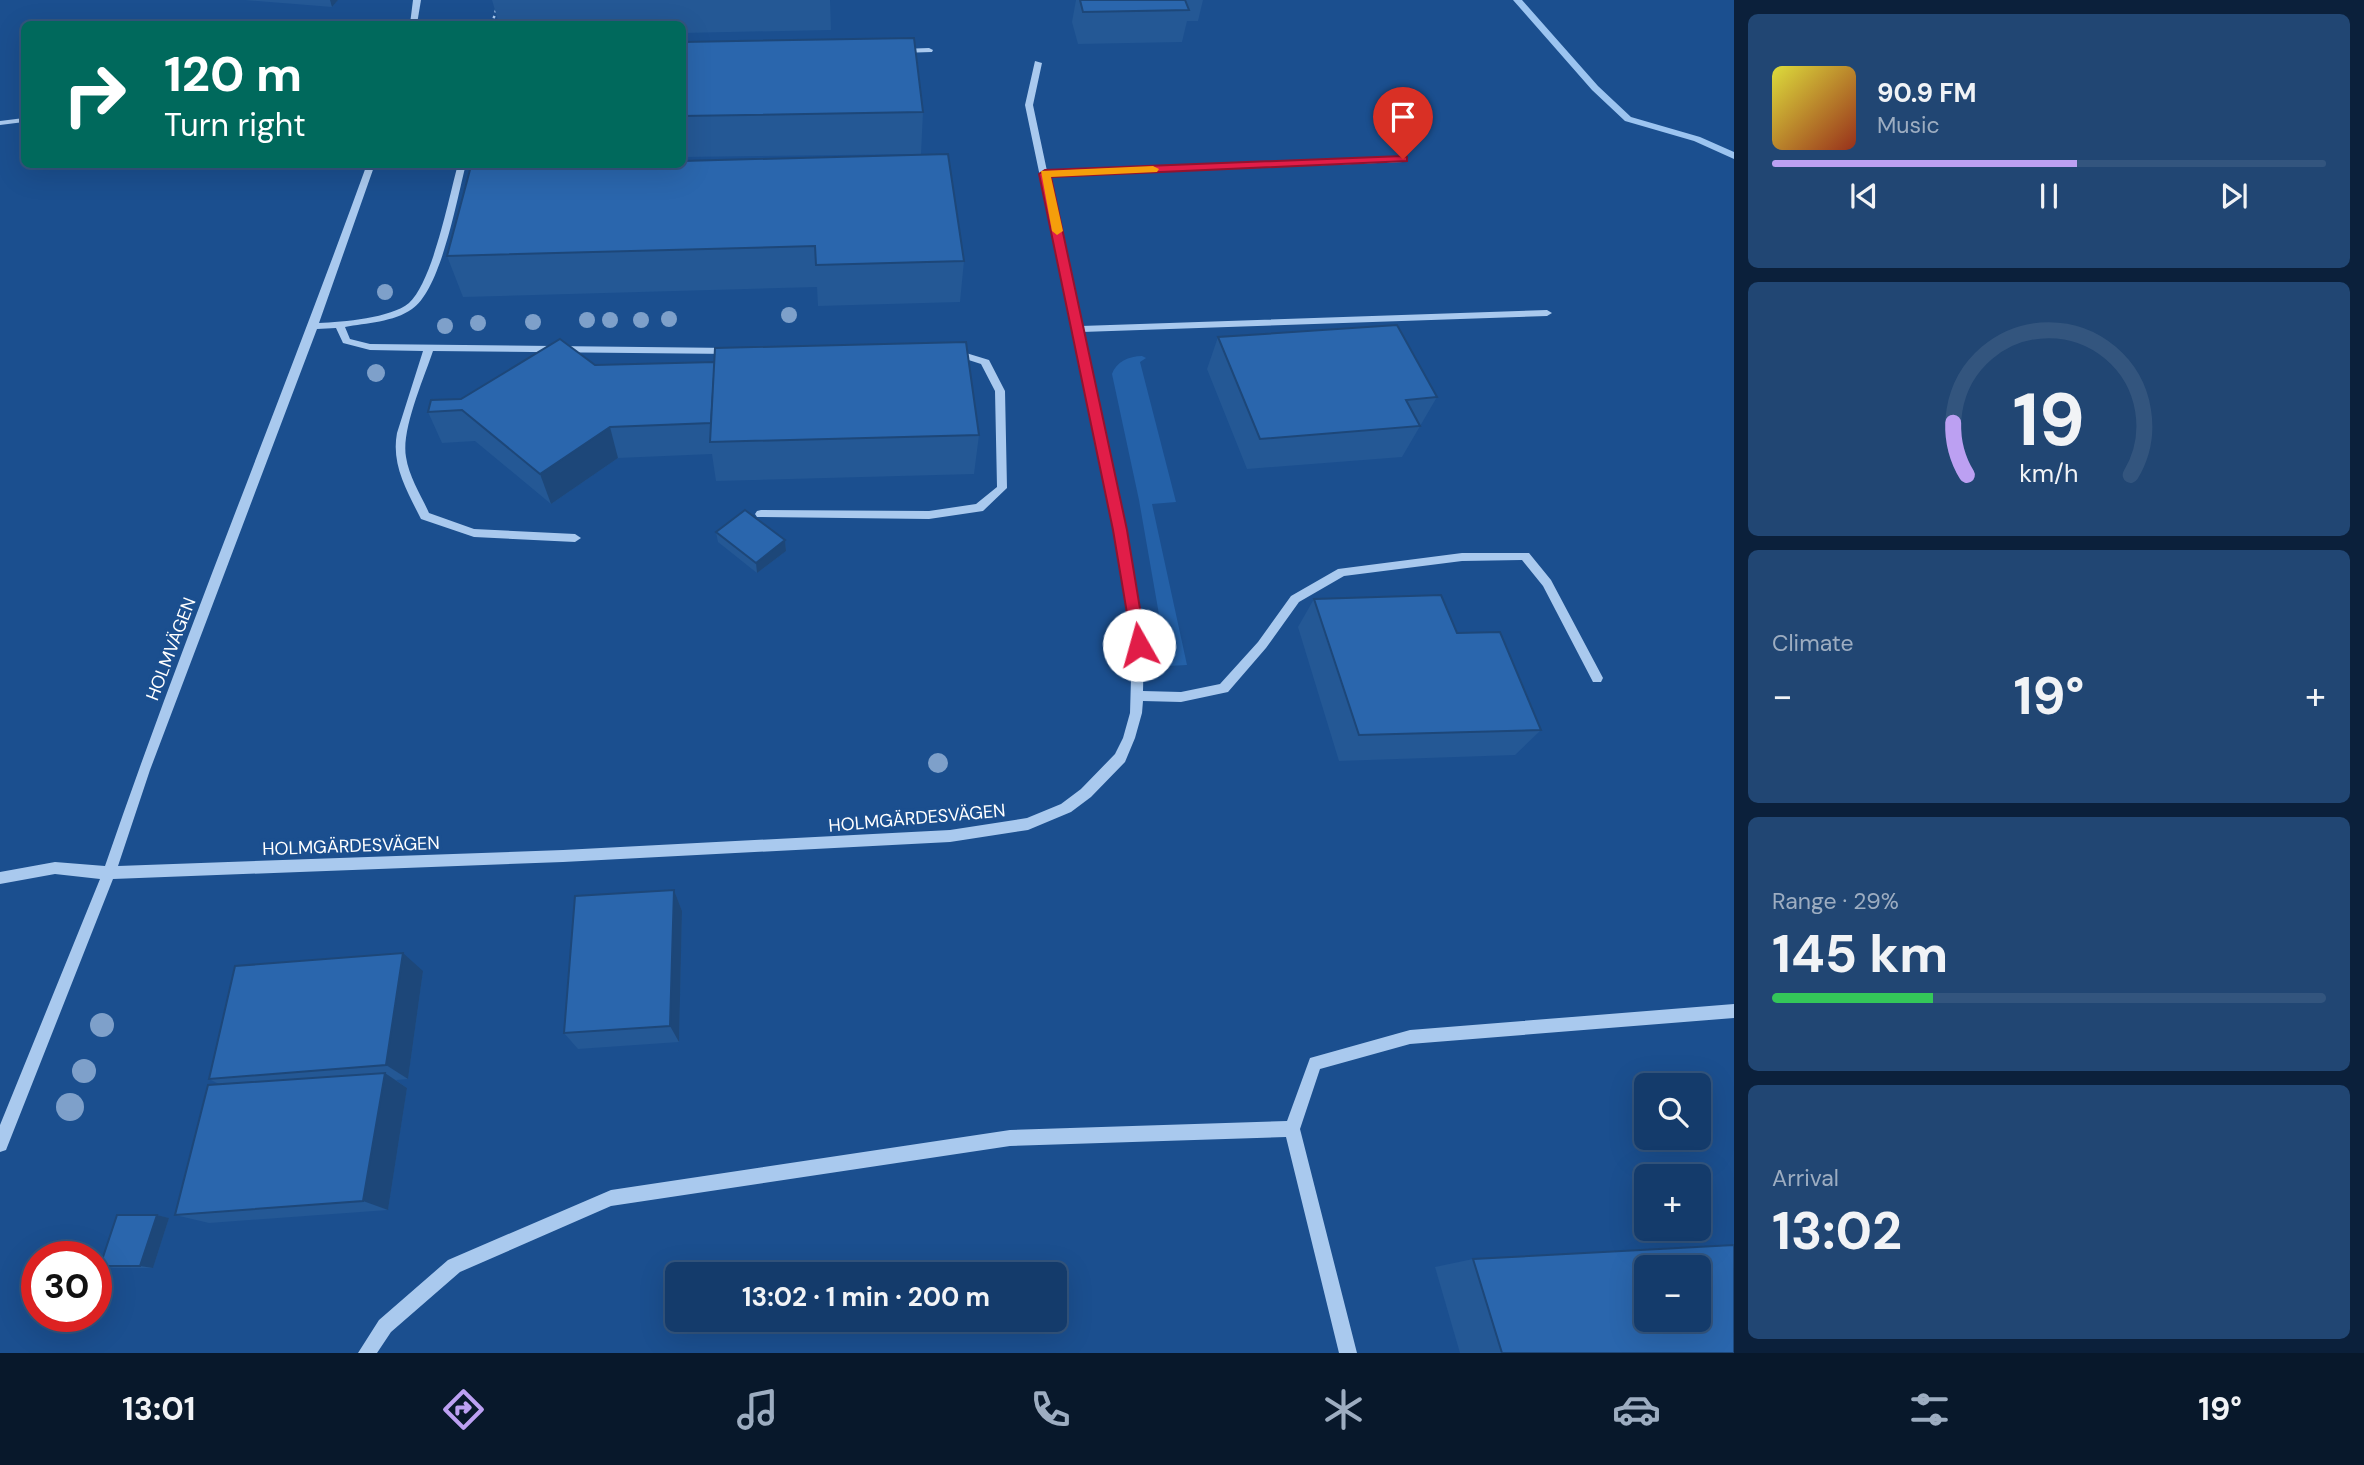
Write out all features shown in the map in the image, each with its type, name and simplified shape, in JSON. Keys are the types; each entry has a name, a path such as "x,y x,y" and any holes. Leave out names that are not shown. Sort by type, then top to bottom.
{"street":[{"path":"414,21 417,0"},
{"path":"887,51 929,50"},
{"name":"HOLMGÄRDESVÄGEN","path":"0,878 55,868 109,873 854,843 992,831 1027,824 1066,808 1105,775 1120,758 1129,738 1138,696 1139,645 1133,602 1078,329 1029,105 1038,63"},
{"path":"0,123 21,120"},
{"path":"1045,174 1403,159"},
{"name":"HOLMVÄGEN","path":"0,1144 109,873 144,770 313,326 370,168"},
{"path":"313,326 339,325 382,316 411,306 426,288 461,168"},
{"path":"1078,329 1547,313"},
{"path":"339,325 346,341 370,347 751,351"},
{"path":"429,348 414,391 399,451 405,472 425,516 474,533 575,538"},
{"path":"761,514 929,515 979,508 1002,488 1000,391 985,362 956,352 942,352"},
{"path":"1138,696 1181,697 1224,688 1262,645 1295,599 1342,572 1462,557 1525,556 1547,583 1597,678"},
{"path":"1348,1353 1292,1129 1315,1063 1410,1037 1734,1011"},
{"path":"367,1353 385,1326 454,1266 611,1198 1010,1138 1292,1129"}],"path":[{"path":"493,21 499,0"}],"shaded area":[{"path":"1142,356 1146,358 1140,362 1176,502 1152,504 1187,665 1168,666 1139,500 1112,374 1124,360"}],"building":[{"path":"1080,0 1185,0 1189,10 1083,12"},
{"path":"914,38 923,112 686,116 686,42"},
{"path":"948,154 964,261 816,265 815,246 447,256 470,168 686,168 686,161"},
{"path":"1397,325 1437,397 1406,400 1420,426 1260,439 1218,337"},
{"path":"560,339 595,365 715,362 711,423 610,427 540,474 462,410 428,412 431,400 461,399"},
{"path":"966,342 979,435 710,442 715,348"},
{"path":"745,510 785,540 756,563 716,532"},
{"path":"1441,595 1457,633 1500,632 1541,730 1359,735 1314,599"},
{"path":"674,890 670,1026 564,1033 575,896"},
{"path":"403,953 386,1065 209,1079 235,966"},
{"path":"385,1073 363,1201 175,1215 208,1085"},
{"path":"117,1215 157,1215 140,1266 112,1266 112,1241 108,1241"},
{"path":"1734,1245 1734,1353 1502,1353 1473,1259"}],"waterway":[{"path":"1517,0 1595,88 1628,119 1697,139 1734,156"}],"slow traffic":[{"path":"1057,231 1045,174 1153,169"}],"route":[{"path":"1139,645 1120,530 1045,174 1403,159"}]}
